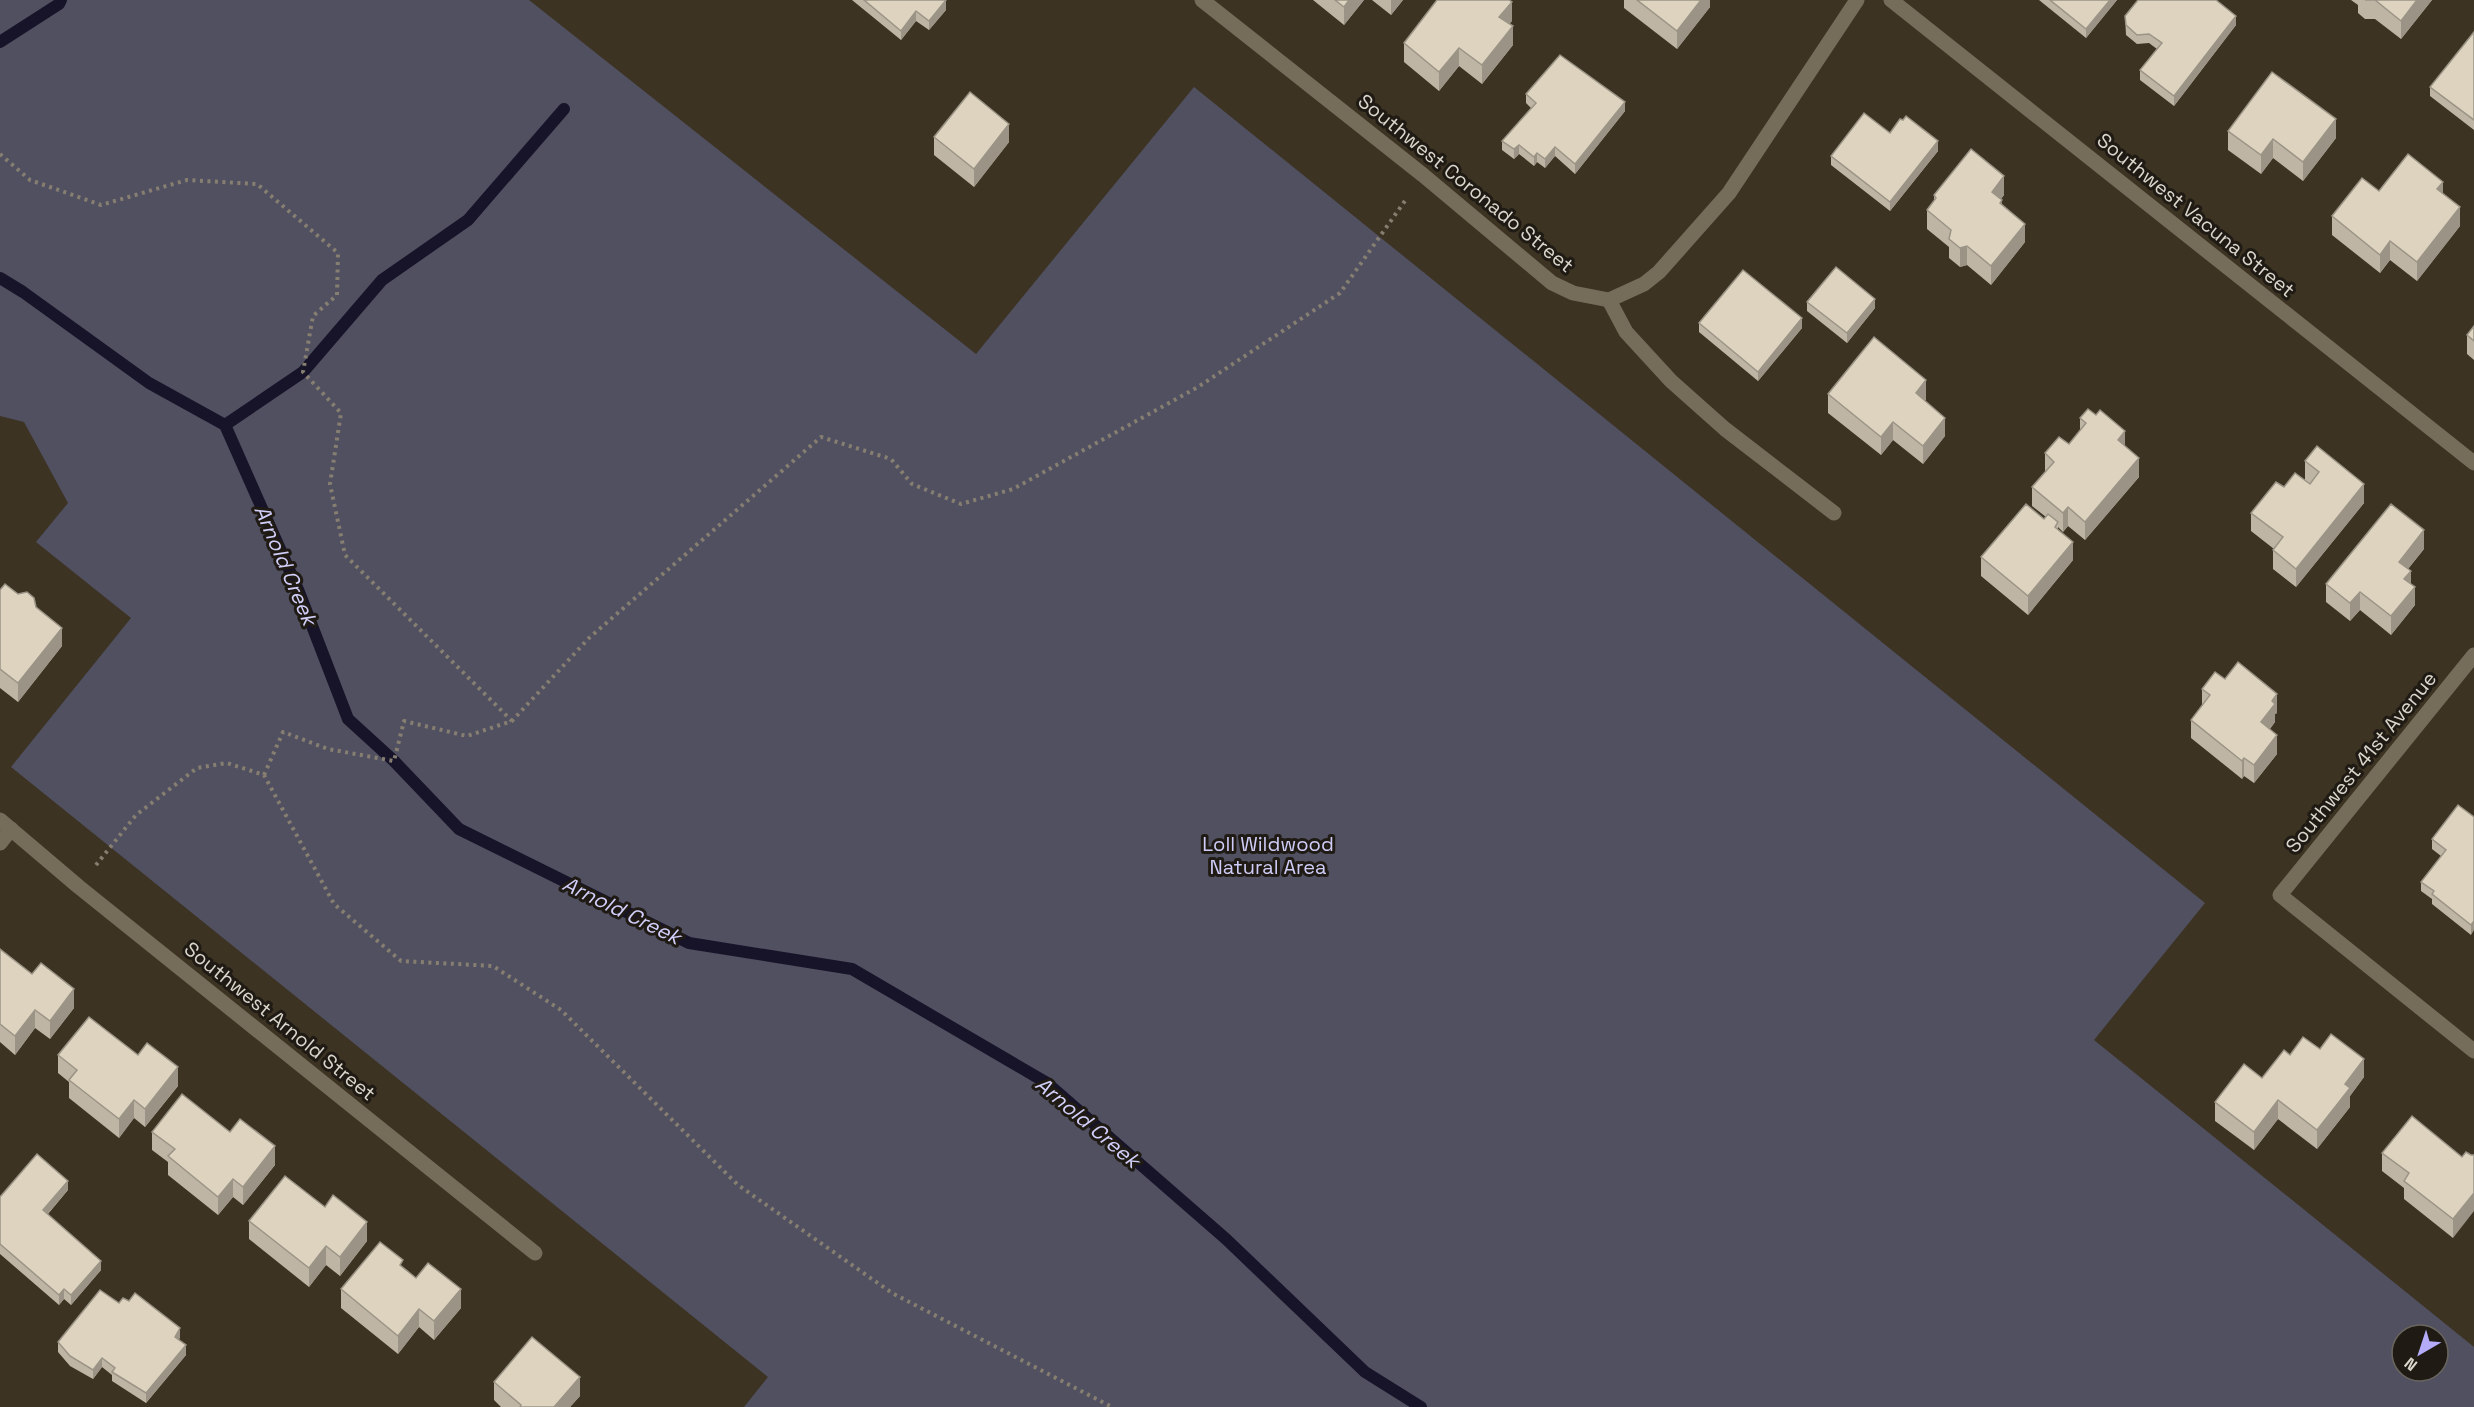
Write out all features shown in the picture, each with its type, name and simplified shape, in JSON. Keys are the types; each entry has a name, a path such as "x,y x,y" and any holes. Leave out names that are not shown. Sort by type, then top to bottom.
{"street":[{"name":"Southwest Coronado Street","path":"1203,0 1423,176 1552,283 1573,293 1609,300"},
{"path":"1834,513 1725,429 1671,381 1626,332 1609,300 1644,284 1659,272 1729,193 1857,0"},
{"name":"Southwest Vacuna Street","path":"1892,0 2474,463"},
{"name":"Southwest 41st Avenue","path":"2474,655 2280,895 2474,1051"},
{"path":"0,843 5,825"},
{"name":"Southwest Arnold Street","path":"5,825 535,1253"}],"path":[{"path":"0,154 30,180 101,205 186,180 257,184 338,253 337,295 313,316 303,372 341,413 330,484 345,555 512,721"},
{"path":"264,775 283,732 328,749 394,761 404,721 467,736 512,721 589,638 820,437 891,459 912,484 961,504 1013,489 1198,387 1340,293 1423,176"},
{"path":"79,887 136,815 197,768 227,763 264,775 334,904 400,961 493,966 561,1010 738,1185 892,1293 1112,1407"}],"green space":[{"name":"Loll Wildwood Natural Area","path":"0,0 529,0 976,354 1194,87 2205,903 2094,1040 2444,1323 2390,1323 2390,1383 2450,1383 2450,1328 2474,1347 2474,1407 744,1407 768,1377 11,767 131,618 36,542 68,503 24,422 0,416"}],"building":[{"path":"864,0 946,0 929,21 916,11 901,31"},
{"path":"1335,0 1349,0 1344,7"},
{"path":"1437,0 1509,0 1512,2 1499,17 1513,26 1482,65 1459,48 1439,72 1404,43"},
{"path":"1637,0 1701,0 1677,31"},
{"path":"2050,0 2110,0 2086,29"},
{"path":"2138,0 2216,0 2236,16 2174,96 2140,70 2162,43 2149,34 2137,35 2126,25 2125,16"},
{"path":"2375,0 2417,0 2401,21"},
{"path":"2474,32 2474,120 2430,87"},
{"path":"1560,55 1625,102 1575,164 1555,147 1545,159 1537,153 1534,157 1519,145 1514,149 1502,141 1536,103 1526,94"},
{"path":"2272,72 2336,119 2303,162 2273,139 2261,155 2228,131"},
{"path":"970,92 1009,124 974,169 934,137"},
{"path":"1864,113 1890,133 1900,119 1903,120 1906,116 1938,141 1890,202 1831,156"},
{"path":"1971,149 2004,176 1992,192 2002,200 2000,203 2025,224 1991,266 1967,246 1960,248 1949,239 1951,230 1927,210 1936,198 1934,195"},
{"path":"2408,154 2443,182 2437,189 2460,207 2417,262 2390,241 2380,255 2332,216 2362,178 2379,191"},
{"path":"1836,267 1875,299 1847,333 1807,302"},
{"path":"1743,270 1802,318 1758,372 1699,323"},
{"path":"2474,326 2474,341 2467,335"},
{"path":"1874,337 1926,380 1916,393 1945,418 1923,446 1893,422 1881,437 1828,394"},
{"path":"2088,409 2096,415 2100,410 2125,431 2118,440 2139,458 2085,522 2068,507 2063,513 2032,487 2054,462 2045,453 2059,437 2069,444 2086,423 2080,418"},
{"path":"2317,446 2364,484 2296,569 2273,550 2283,537 2251,513 2276,482 2284,487 2295,473 2310,484 2319,472 2305,461"},
{"path":"2026,504 2044,519 2048,514 2058,522 2055,527 2073,542 2028,596 1981,557"},
{"path":"2391,504 2424,530 2399,562 2411,571 2404,579 2415,587 2391,616 2360,592 2350,603 2326,584"},
{"path":"5,584 18,594 27,592 34,598 36,607 62,628 18,683 0,669 0,590"},
{"path":"2238,662 2277,694 2272,701 2275,704 2261,722 2277,735 2254,765 2244,758 2242,761 2191,720 2210,695 2202,689 2215,672 2225,679"},
{"path":"2458,805 2474,817 2474,921 2471,925 2432,894 2434,891 2421,882 2446,850 2432,839"},
{"path":"0,949 32,974 41,963 74,989 50,1021 35,1010 15,1036 0,1024"},
{"path":"89,1017 138,1055 147,1043 178,1067 145,1109 134,1100 119,1119 69,1080 77,1070 58,1055"},
{"path":"2331,1034 2364,1059 2345,1084 2350,1088 2317,1130 2278,1100 2254,1132 2215,1102 2244,1064 2262,1078 2284,1050 2290,1055 2303,1037 2320,1049"},
{"path":"182,1094 230,1132 240,1119 275,1146 243,1187 233,1179 218,1197 168,1156 175,1149 152,1132"},
{"path":"2412,1116 2462,1157 2466,1152 2474,1155 2474,1193 2453,1219 2404,1181 2409,1173 2382,1153"},
{"path":"37,1154 68,1181 43,1210 101,1261 71,1295 64,1289 59,1295 0,1244 0,1197"},
{"path":"285,1176 325,1207 333,1195 367,1222 340,1257 326,1246 309,1268 249,1221"},
{"path":"380,1242 403,1260 400,1265 416,1278 428,1263 461,1289 434,1321 419,1309 398,1336 341,1289"},
{"path":"100,1290 119,1303 123,1298 129,1301 135,1293 180,1328 175,1337 186,1345 146,1393 112,1372 115,1368 102,1358 93,1370 70,1356 58,1342"},
{"path":"532,1337 580,1377 554,1407 520,1407 521,1405 494,1382"}],"waterway":[{"path":"0,42 59,4 61,0"},
{"path":"225,425 303,372 382,280 468,220 564,109"},
{"name":"Arnold Creek","path":"0,278 23,292 149,383 225,425 299,592 348,719 394,761 459,829 689,943 852,969 1047,1083 1226,1239 1365,1372 1421,1407"}]}
